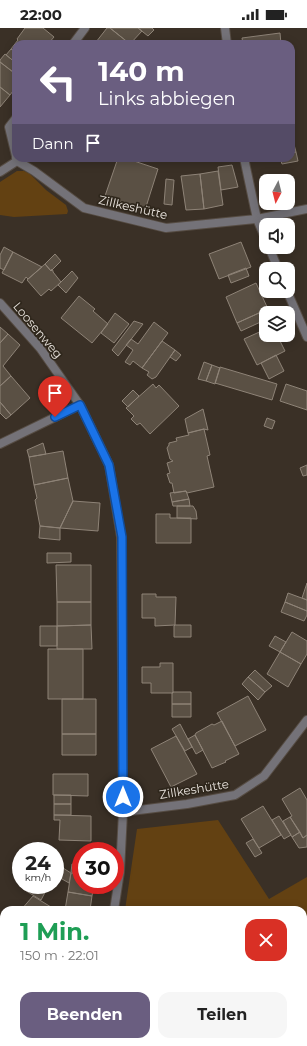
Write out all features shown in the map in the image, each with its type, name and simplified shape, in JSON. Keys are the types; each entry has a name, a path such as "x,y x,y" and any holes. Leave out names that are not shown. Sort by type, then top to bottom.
{"street":[{"path":"75,40 85,28"},
{"path":"225,28 226,40"},
{"path":"12,123 9,127 12,140"},
{"path":"0,172 12,162"},
{"name":"Zillkeshütte","path":"22,162 84,208 166,228 258,219 307,209"},
{"path":"245,162 258,219"},
{"path":"290,298 307,337"},
{"name":"Loosenweg","path":"0,303 40,348 80,405 109,465 122,537 123,812 120,872 115,906"},
{"path":"0,444 80,405"},
{"name":"Zillkeshütte","path":"123,812 187,804 235,795 264,776 307,720"}],"shaded area":[{"path":"17,171 29,173 46,190 66,205 68,211 67,214 14,217 0,215 0,182"},
{"path":"218,820 269,899 307,877 307,906 126,906 137,829"}],"building":[{"path":"25,28 43,28 54,37 51,40 17,39"},
{"path":"107,28 110,28 125,40 98,40"},
{"path":"110,28 138,28 142,31 134,40 125,40"},
{"path":"138,28 152,28 154,30 148,36"},
{"path":"280,33 281,40 242,40 242,38"},
{"path":"11,49 12,50 12,60 6,55"},
{"path":"5,54 12,60 12,71 0,62"},
{"path":"0,62 12,71 12,92 10,95 0,87"},
{"path":"0,87 10,95 0,107"},
{"path":"295,152 298,161 295,162"},
{"path":"117,162 137,162 158,169 145,210 105,196"},
{"path":"281,162 293,162 282,164"},
{"path":"232,165 238,187 221,190 218,167"},
{"path":"218,171 223,205 204,209 200,174"},
{"path":"200,174 204,209 186,210 181,176"},
{"path":"166,179 174,180 172,205 164,204"},
{"path":"241,242 251,267 219,279 209,254"},
{"path":"4,247 13,252 4,270 0,268 0,255"},
{"path":"13,252 42,267 28,279 26,277 22,283 2,273"},
{"path":"55,254 61,261 51,271 45,264"},
{"path":"45,264 51,271 52,269 61,282 51,291 49,289 41,296 27,280"},
{"path":"246,268 249,276 231,283 228,275"},
{"path":"72,271 78,278 66,293 58,285"},
{"path":"256,283 259,290 259,298 263,298 267,306 259,306 259,313 237,323 226,297"},
{"path":"79,296 95,309 93,311 108,324 92,343 61,318"},
{"path":"115,313 129,324 114,343 101,333"},
{"path":"259,313 259,323 241,331 237,323"},
{"path":"134,321 143,324 118,356 112,350"},
{"path":"154,322 168,333 142,368 133,361 130,365 125,362 133,350 126,345 131,339 138,344"},
{"path":"0,327 8,334 0,343"},
{"path":"259,332 259,342 280,342 285,351 257,365 244,339"},
{"path":"8,334 20,345 3,366 11,376 0,386 0,343"},
{"path":"162,341 175,350 156,377 152,379 147,375 149,372 142,368"},
{"path":"175,350 181,355 176,361 170,357"},
{"path":"276,355 284,371 269,379 261,363"},
{"path":"204,362 212,365 206,381 198,379"},
{"path":"212,365 220,368 215,384 206,381"},
{"path":"220,367 277,384 272,400 215,383"},
{"path":"11,376 30,398 11,415 0,402 0,386"},
{"path":"153,384 156,388 159,385 179,406 150,434 140,423 137,425 131,419 134,416 126,408"},
{"path":"286,384 307,391 307,410 280,401"},
{"path":"133,390 139,396 128,407 122,401"},
{"path":"0,402 11,415 6,419 0,413"},
{"path":"203,409 208,430 204,429 188,433 185,419"},
{"path":"267,418 275,421 272,429 264,426"},
{"path":"204,429 210,455 207,456 214,487 187,493 186,491 174,493 172,483 170,483 167,474 170,473 167,463 173,461 170,459 167,448 169,443 177,441 176,438 189,435 188,433"},
{"path":"43,443 46,454 29,457 27,450"},
{"path":"63,451 68,478 34,485 29,457"},
{"path":"307,465 307,475 303,476 300,468"},
{"path":"68,478 73,501 60,528 40,526 34,485"},
{"path":"186,491 189,499 172,502 170,493"},
{"path":"189,499 190,506 173,506 172,502"},
{"path":"73,501 100,503 98,531 60,528"},
{"path":"177,506 193,506 196,511 197,519 177,518"},
{"path":"156,514 170,514 170,518 191,518 191,543 156,543"},
{"path":"40,526 60,528 60,540 39,538"},
{"path":"47,553 71,553 71,562 47,563"},
{"path":"56,565 91,565 91,602 57,602"},
{"path":"307,583 307,600 302,598"},
{"path":"288,593 307,600 307,611 285,602"},
{"path":"142,594 156,594 156,597 176,597 175,625 155,626 155,618 142,618"},
{"path":"57,602 91,602 91,625 57,626"},
{"path":"285,602 307,611 304,621 281,612"},
{"path":"91,625 92,649 57,649 57,626"},
{"path":"175,625 191,625 191,637 174,637"},
{"path":"40,626 57,626 57,646 40,646"},
{"path":"292,632 307,641 307,654 301,664 280,652"},
{"path":"275,636 286,642 280,652 269,646"},
{"path":"48,649 83,649 83,699 48,699"},
{"path":"280,652 301,664 288,687 267,674"},
{"path":"160,663 173,663 173,693 151,693 151,683 142,683 142,667 160,667"},
{"path":"255,670 272,686 265,692 248,677"},
{"path":"248,677 265,692 258,700 242,684"},
{"path":"173,692 191,692 191,704 172,704"},
{"path":"248,696 266,730 235,746 217,713"},
{"path":"62,699 96,699 96,734 62,734"},
{"path":"172,704 191,704 191,717 172,717"},
{"path":"222,721 239,754 212,768 195,735 212,724 214,725"},
{"path":"180,724 192,747 185,751 172,729"},
{"path":"62,734 96,734 96,755 62,755"},
{"path":"195,735 203,750 196,754 188,739"},
{"path":"176,736 197,774 171,787 151,749"},
{"path":"53,774 88,774 88,796 53,795"},
{"path":"300,788 307,800 307,835 303,838 290,817 292,816 282,799"},
{"path":"54,795 71,795 71,804 54,804"},
{"path":"54,804 71,804 71,815 54,815"},
{"path":"263,806 281,835 259,848 241,819"},
{"path":"54,815 91,816 91,841 59,840 60,820 54,820"},
{"path":"279,816 291,835 284,839 272,820"},
{"path":"290,817 300,832 292,837 283,821"},
{"path":"300,832 303,838 307,835 307,847 299,848 292,837"},
{"path":"253,839 262,853 255,857 246,843"},
{"path":"64,869 71,873 69,883 64,880"},
{"path":"71,873 72,893 68,892"},
{"path":"68,892 72,894 92,896 91,906 66,906"},
{"path":"31,894 44,894 41,900"},
{"path":"80,894 92,894 92,896"},
{"path":"33,896 49,906 24,906"}],"route":[{"path":"55,417 80,405 109,465 122,537 123,797"}]}
